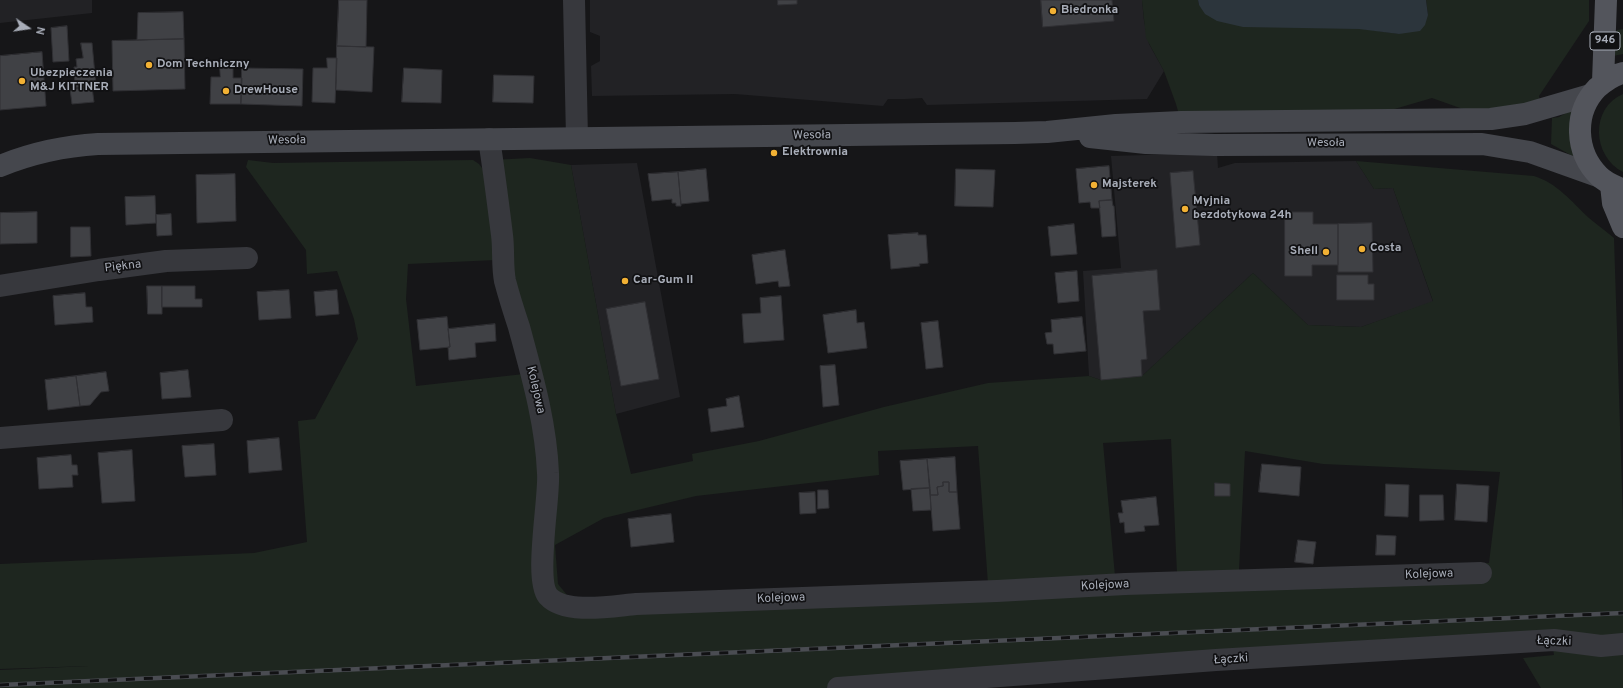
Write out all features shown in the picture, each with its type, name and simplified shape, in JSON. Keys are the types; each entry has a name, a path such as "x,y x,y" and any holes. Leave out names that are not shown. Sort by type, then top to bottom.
{"main road":[{"name":"946","path":"1597,89 1606,0"},
{"path":"1623,73 1597,89 1582,111 1579,129 1581,147 1588,163 1611,184 1613,203 1623,227"}],"street":[{"path":"574,0 578,138"},
{"name":"Wesoła","path":"0,166 45,151 70,146 98,144 1047,132 1116,125 1181,122 1491,119 1525,114 1597,89"},
{"name":"Wesoła","path":"1047,132 1146,143 1482,144 1530,152 1611,184"},
{"name":"Kolejowa","path":"489,139 502,237 505,280 534,382 547,454 549,484 542,562 544,584 548,595 563,605 582,608 601,608 636,604 997,591 1133,584 1481,573"},
{"name":"Piękna","path":"0,286 166,261 246,258"},
{"path":"0,438 222,420"},
{"name":"Łączki","path":"838,688 1216,660 1546,640 1602,646 1623,644"}],"shaded area":[{"path":"0,0 92,0 92,13 0,23"},
{"path":"590,0 1142,0 1144,21 1149,44 1164,71 1147,99 927,105 922,98 888,99 883,106 735,94 592,96 591,66 600,61 600,36 590,32"},
{"path":"1142,0 1198,0 1199,5 1399,34 1428,15 1426,0 1589,0 1589,21 1539,96 1542,109 1491,119 1432,98 1357,120 1181,122 1164,71 1146,38"},
{"path":"1198,0 1426,0 1428,15 1425,25 1420,31 1399,34 1359,29 1243,27 1217,21 1205,14 1199,5"},
{"path":"1623,29 1623,54 1613,56 1617,30"},
{"path":"1623,94 1623,172 1613,165 1605,155 1599,132 1600,121 1605,110 1612,101"},
{"path":"1575,108 1576,158 1551,144 1552,118 1559,117"},
{"path":"1217,153 1218,168 1235,163 1356,161 1374,189 1393,188 1433,302 1361,327 1308,325 1253,273 1142,376 1101,380 1089,376 1083,271 1121,268 1111,156"},
{"path":"530,158 571,165 616,414 631,474 693,461 692,454 759,441 884,407 988,383 1089,376 1101,380 1142,376 1253,273 1308,325 1361,327 1433,301 1393,188 1374,189 1356,161 1534,176 1542,179 1557,188 1589,218 1614,238 1623,521 1623,644 838,688 0,688 0,670 89,666 0,669 0,564 254,553 307,542 298,421 315,419 358,339 354,319 337,271 307,274 306,250 246,167 248,160 273,163 473,160 479,164 485,172 496,260 408,264 406,299 416,386 524,374 492,160","holes":["1171,439 1177,574 1115,576 1103,443","978,446 988,584 580,598 567,595 558,584 555,545 604,518 696,496 879,475 878,451","1245,451 1323,464 1500,472 1489,563 1239,570"]},
{"name":"Car-Gum II","path":"637,163 680,397 616,414 571,165"},
{"path":"1553,649 1623,650 1623,688 1541,688 1523,658 1554,655"}],"building":[{"path":"339,0 367,0 366,47 337,46"},
{"path":"778,0 797,0 797,4 778,5"},
{"path":"1041,0 1112,0 1114,21 1043,27"},
{"path":"183,12 184,39 137,40 138,13"},
{"path":"67,26 69,61 53,62 51,28"},
{"name":"Dom Techniczny","path":"184,39 185,89 113,91 112,41"},
{"path":"81,43 92,43 96,86 75,88 74,67 77,67 76,59 83,58"},
{"path":"337,46 374,47 372,92 336,90"},
{"name":"Ubezpieczenia M&J KITTNER","path":"42,52 46,106 0,110 0,56"},
{"path":"327,58 337,58 335,103 312,102 313,68 327,68"},
{"name":"DrewHouse","path":"220,68 233,68 233,78 242,78 241,104 210,104 211,77 220,77"},
{"path":"242,68 303,69 302,106 241,104"},
{"path":"404,68 442,70 441,103 402,102"},
{"path":"494,75 534,76 533,103 493,102"},
{"path":"92,87 94,102 72,104 70,89"},
{"name":"Majsterek","path":"1109,166 1112,200 1099,201 1100,208 1091,208 1090,202 1079,203 1076,169"},
{"path":"706,169 709,201 681,204 678,172"},
{"path":"956,169 995,170 993,207 955,206"},
{"name":"Myjnia bezdotykowa 24h","path":"1193,171 1200,245 1176,248 1170,173"},
{"path":"678,172 681,206 676,206 676,203 672,203 672,199 652,201 648,174"},
{"path":"235,174 236,221 197,223 196,175"},
{"path":"155,196 156,223 126,225 125,197"},
{"path":"1112,200 1114,206 1116,236 1102,237 1099,201"},
{"path":"37,212 37,243 0,244 0,213"},
{"path":"1285,212 1313,212 1313,224 1338,224 1338,265 1312,265 1312,276 1285,276"},
{"path":"171,214 172,235 157,236 156,215"},
{"path":"1372,223 1373,272 1338,272 1338,224"},
{"path":"1074,224 1077,254 1051,256 1048,227"},
{"path":"71,227 90,227 91,256 71,257"},
{"path":"918,233 918,235 926,235 928,263 919,264 920,266 891,269 888,235"},
{"path":"785,250 790,286 779,287 778,281 756,284 752,255"},
{"path":"1157,270 1160,310 1143,311 1147,359 1141,360 1142,376 1101,380 1092,276"},
{"path":"1077,271 1079,301 1058,303 1055,273"},
{"path":"1337,275 1368,275 1368,284 1374,284 1374,300 1337,300"},
{"path":"147,286 162,286 162,314 148,314"},
{"path":"162,286 195,286 195,299 202,299 202,307 162,307"},
{"path":"289,290 291,318 259,320 257,292"},
{"path":"337,290 339,314 316,316 314,292"},
{"path":"85,293 86,307 92,307 93,322 55,325 53,296"},
{"path":"781,296 784,340 744,343 742,314 761,313 760,298"},
{"path":"645,302 659,379 621,386 606,309"},
{"path":"856,310 857,323 864,322 867,348 828,353 823,315"},
{"path":"447,317 450,347 420,350 417,320"},
{"path":"1082,317 1086,351 1054,354 1053,344 1047,344 1045,333 1052,332 1051,320"},
{"path":"938,321 943,367 926,369 921,323"},
{"path":"495,324 496,341 475,343 476,357 449,360 448,347 450,347 448,329"},
{"path":"835,365 839,405 823,407 820,366"},
{"path":"188,370 191,397 162,399 160,373"},
{"path":"106,372 109,391 101,392 90,405 80,406 76,376"},
{"path":"76,376 80,406 48,410 45,380"},
{"path":"739,396 744,427 711,432 708,409 727,406 726,399"},
{"path":"279,438 282,470 249,473 247,441"},
{"path":"214,444 216,475 185,477 182,446"},
{"path":"132,450 135,501 102,503 98,453"},
{"path":"71,455 72,465 77,465 78,475 72,475 73,487 39,489 37,458"},
{"path":"955,457 957,492 949,492 949,482 943,482 943,486 937,487 938,495 930,495 927,459"},
{"path":"927,459 930,488 903,490 900,461"},
{"path":"1262,464 1301,467 1299,496 1259,492"},
{"path":"943,482 949,482 949,492 957,492 960,529 933,531 930,495 938,495 937,487 943,486"},
{"path":"1215,483 1230,484 1230,496 1215,496"},
{"path":"1386,484 1409,485 1408,517 1385,516"},
{"path":"1457,484 1489,486 1487,522 1455,520"},
{"path":"930,488 931,510 913,511 911,489"},
{"path":"818,490 828,490 829,508 818,509"},
{"path":"815,492 816,513 800,514 799,493"},
{"path":"1420,495 1443,495 1444,520 1420,521"},
{"path":"1156,497 1159,525 1144,526 1145,531 1125,533 1124,522 1120,523 1118,513 1123,513 1121,501"},
{"path":"671,514 674,542 631,547 628,519"},
{"path":"1377,535 1396,536 1395,555 1376,555"},
{"path":"1298,540 1316,542 1313,564 1295,562"}],"railway":[{"path":"0,685 1623,613"}],"place":[{"name":"Biedronka","path":"1053,11"},
{"name":"Dom Techniczny","path":"149,65"},
{"name":"Ubezpieczenia M&J KITTNER","path":"22,81"},
{"name":"DrewHouse","path":"226,91"},
{"name":"Elektrownia","path":"774,153"},
{"name":"Majsterek","path":"1094,185"},
{"name":"Myjnia bezdotykowa 24h","path":"1185,209"},
{"name":"Costa","path":"1362,249"},
{"name":"Shell","path":"1326,252"},
{"name":"Car-Gum II","path":"625,281"}]}
